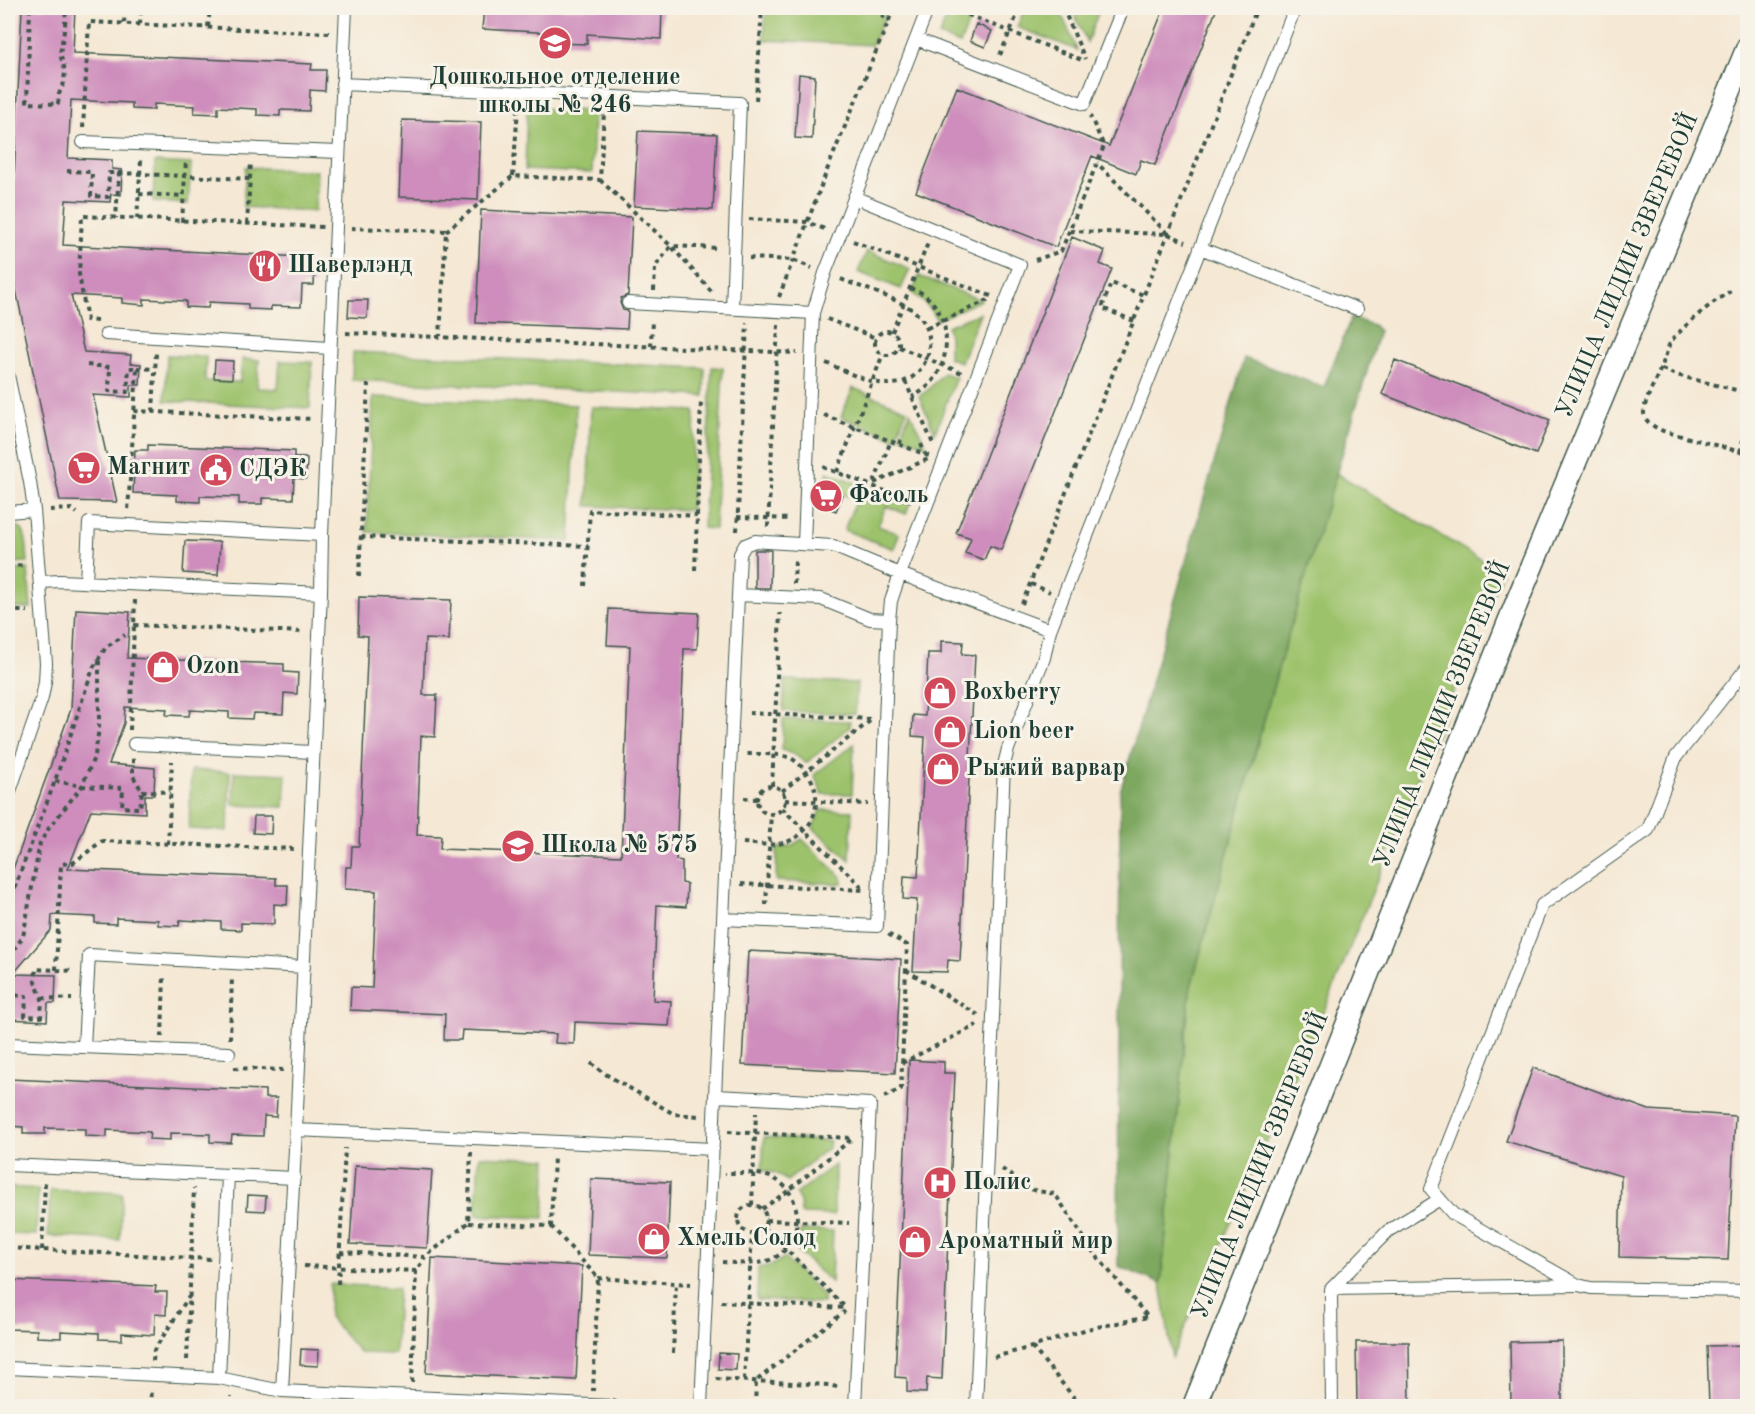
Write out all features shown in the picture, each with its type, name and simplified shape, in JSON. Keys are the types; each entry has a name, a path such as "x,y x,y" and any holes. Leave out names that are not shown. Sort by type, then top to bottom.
{"street":[{"name":"УЛИЦА ЛИДИИ ЗВЕРЕВОЙ","path":"1194,1407 1516,603 1748,47"}],"lane":[{"path":"282,1391 314,752 329,348 346,8"},
{"path":"800,543 805,520 813,313 825,273 928,8"},
{"path":"916,39 1084,104 1123,8"},
{"path":"976,1407 1002,781 1008,749 1044,658 1050,630 1195,246 1295,8"},
{"path":"342,84 740,102 736,218 729,308"},
{"path":"82,142 339,152"},
{"path":"723,919 877,926 872,891 882,805 891,601 1020,265 854,197"},
{"path":"1195,246 1357,309"},
{"path":"628,303 813,313"},
{"path":"106,334 329,348"},
{"path":"8,375 34,510 46,663 42,698 8,797"},
{"path":"8,512 34,510"},
{"path":"86,582 89,523 322,535"},
{"path":"701,1407 740,554 745,545 755,542 833,546 900,574 1050,630"},
{"path":"41,582 321,593"},
{"path":"738,595 821,599 870,619 889,620"},
{"path":"1578,1285 1453,1214 1431,1189 1542,905 1648,830 1676,757 1748,666"},
{"path":"134,744 314,752"},
{"path":"84,1047 89,956 304,967"},
{"path":"8,1044 229,1053"},
{"path":"716,1096 870,1104 864,1224 854,1309 855,1407"},
{"path":"296,1130 713,1149"},
{"path":"8,1165 294,1178"},
{"path":"219,1378 228,1175"},
{"path":"1332,1407 1331,1288 1388,1232 1440,1199"},
{"path":"1331,1288 1578,1285 1592,1288 1748,1291"},
{"path":"8,1368 219,1378 282,1391 613,1407"}],"path":[{"path":"30,8 27,103 58,104 64,83 60,54 66,8"},
{"path":"124,23 125,8"},
{"path":"140,24 141,8"},
{"path":"208,27 210,8"},
{"path":"740,102 757,99 762,8"},
{"path":"876,8 888,23"},
{"path":"951,8 1087,63 1063,8"},
{"path":"994,69 1020,8"},
{"path":"1022,605 1257,8"},
{"path":"82,142 89,21 344,34"},
{"path":"513,176 519,92"},
{"path":"600,180 605,96"},
{"path":"1020,265 1061,251 1097,164 1104,146 1084,104"},
{"path":"138,219 141,144"},
{"path":"182,222 186,164"},
{"path":"1097,164 1168,234 1195,246"},
{"path":"247,224 250,167"},
{"path":"67,171 92,172 91,196 108,196 109,172 250,179"},
{"path":"116,218 119,173"},
{"path":"106,334 102,322 87,320 79,274 82,216 182,222 446,231 513,176 600,180 671,246 729,308"},
{"path":"139,194 183,196"},
{"path":"736,218 807,222 827,230"},
{"path":"892,332 934,228"},
{"path":"440,336 446,231"},
{"path":"1070,231 1168,234"},
{"path":"854,241 994,298 927,328"},
{"path":"671,246 793,260 812,268"},
{"path":"651,346 655,267 671,246"},
{"path":"330,332 799,353 884,384 895,384 915,375 927,358 930,343 927,328 922,320 903,304 839,279"},
{"path":"1134,321 1102,308 1111,283 1144,295"},
{"path":"910,288 932,302 943,321 946,342 946,353 942,365 931,384 912,397"},
{"path":"1731,291 1719,297 1671,340 1644,413 1647,421 1663,431 1748,454"},
{"path":"745,545 736,531 748,309"},
{"path":"813,313 876,338"},
{"path":"884,331 892,332 899,340 899,347 891,354 883,354 876,346 876,338 884,331"},
{"path":"153,412 157,338"},
{"path":"899,347 976,379"},
{"path":"837,472 883,354"},
{"path":"87,365 110,366 109,391 127,392 129,368 155,369"},
{"path":"128,525 136,368"},
{"path":"1661,369 1748,393"},
{"path":"873,484 932,457 935,449 905,381"},
{"path":"359,576 368,384"},
{"path":"695,570 700,401"},
{"path":"809,410 932,457"},
{"path":"134,411 326,420"},
{"path":"1740,452 1748,420"},
{"path":"899,444 903,437"},
{"path":"873,484 891,441"},
{"path":"921,444 926,455"},
{"path":"807,461 873,484 926,507"},
{"path":"34,510 72,509 89,523"},
{"path":"585,586 590,510 697,516"},
{"path":"737,517 805,520"},
{"path":"361,537 588,546"},
{"path":"772,786 775,714 787,598 800,543"},
{"path":"55,781 82,786 123,788 122,807 140,808 141,790 133,776 134,744 129,731 135,584"},
{"path":"1030,584 1051,593"},
{"path":"134,625 319,633"},
{"path":"8,905 55,781 93,668 106,647 125,635"},
{"path":"8,957 22,937 40,843 82,786 95,755 99,728 99,659"},
{"path":"733,712 873,719 782,791"},
{"path":"168,844 173,746"},
{"path":"727,843 770,845 789,842 811,824 817,802 813,782 807,772 789,757 773,754 731,753"},
{"path":"772,786 782,791 785,800 782,808 777,812 771,813 760,807 758,799 764,788 772,786"},
{"path":"141,790 170,792"},
{"path":"785,800 882,805"},
{"path":"782,808 872,891"},
{"path":"765,921 771,813"},
{"path":"56,970 61,864 74,863 102,842 309,850"},
{"path":"725,883 872,891"},
{"path":"870,1104 901,1089 907,945 877,926"},
{"path":"161,1050 165,960"},
{"path":"233,963 229,1068 299,1071"},
{"path":"8,991 12,995 26,996 25,1016 41,1017 42,998 35,982 36,969 88,972"},
{"path":"906,970 978,1015"},
{"path":"42,998 56,999"},
{"path":"902,1064 978,1025"},
{"path":"591,1063 602,1072 674,1114 703,1116"},
{"path":"752,1205 757,1099"},
{"path":"714,1131 868,1139"},
{"path":"338,1284 345,1132"},
{"path":"468,1223 471,1137"},
{"path":"762,1209 854,1138"},
{"path":"555,1141 551,1226 598,1278 707,1284"},
{"path":"42,1250 46,1166"},
{"path":"993,1358 1087,1329 1148,1317 1094,1253 1055,1194 1033,1190 1001,1169 1000,1181"},
{"path":"708,1262 750,1264 775,1258 792,1242 796,1233 797,1221 794,1201 779,1182 767,1176 754,1174 712,1172"},
{"path":"186,1376 195,1173"},
{"path":"748,1205 762,1209 766,1216 763,1227 752,1232 744,1230 738,1219 741,1210 748,1205"},
{"path":"766,1220 864,1224"},
{"path":"411,1397 416,1271 425,1257 468,1223 551,1226"},
{"path":"763,1227 785,1250 854,1309"},
{"path":"744,1380 752,1232"},
{"path":"8,1248 224,1259"},
{"path":"339,1251 425,1257"},
{"path":"289,1265 416,1271"},
{"path":"592,1406 598,1278"},
{"path":"673,1353 676,1283"},
{"path":"150,1407 154,1350 190,1295"},
{"path":"706,1302 854,1309"},
{"path":"756,1381 854,1309"},
{"path":"992,1367 993,1346"},
{"path":"1032,1347 1081,1407"},
{"path":"702,1378 828,1385 856,1392"},
{"path":"755,1407 756,1381"}],"green space":[{"path":"766,8 888,8 872,45 764,40"},
{"path":"1059,8 1077,50 1017,27 1024,10 1041,12"},
{"path":"1071,8 1100,8 1087,42"},
{"path":"949,12 970,20 960,44 939,36"},
{"path":"527,108 594,111 592,173 525,170"},
{"path":"155,162 191,164 188,204 153,202"},
{"path":"246,167 317,171 315,211 243,207"},
{"path":"867,251 910,269 901,289 858,272"},
{"path":"919,276 981,300 937,320 926,305 912,293"},
{"path":"980,313 961,362 949,358 947,326"},
{"path":"1351,318 1373,325 1379,331 1278,669 1190,990 1161,1284 1118,1266 1120,792 1244,358 1324,387"},
{"path":"353,352 705,368 704,396 352,380"},
{"path":"167,355 206,357 205,381 240,382 242,359 259,360 257,388 278,389 280,361 312,362 310,408 165,401"},
{"path":"712,367 723,368 715,529 703,528"},
{"path":"943,373 956,377 935,433 919,396 927,391"},
{"path":"853,388 907,410 895,439 841,417"},
{"path":"373,397 576,405 570,541 367,532"},
{"path":"591,407 695,411 691,510 587,506"},
{"path":"910,412 926,445 900,436"},
{"path":"827,472 910,503 906,514 886,506 878,526 899,534 894,549 844,530 856,500 828,487"},
{"path":"1336,473 1502,572 1325,1009 1172,1357 1161,1284 1190,990 1278,669"},
{"path":"8,523 20,527 23,531 28,562 8,563"},
{"path":"28,569 31,608 9,608 8,570"},
{"path":"785,680 857,683 855,714 783,711"},
{"path":"783,719 850,721 850,727 806,763 782,750"},
{"path":"854,744 852,794 821,794 814,775"},
{"path":"191,770 230,772 228,831 189,829"},
{"path":"234,772 286,774 284,807 233,805"},
{"path":"820,810 852,811 850,860 813,828"},
{"path":"802,839 842,877 842,884 776,881 777,848 791,846"},
{"path":"764,1137 830,1141 829,1147 787,1181 775,1173 762,1170"},
{"path":"479,1156 547,1159 544,1218 476,1215"},
{"path":"835,1165 834,1215 801,1214 800,1202 796,1194"},
{"path":"8,1187 38,1189 36,1235 8,1234"},
{"path":"50,1190 122,1193 120,1240 48,1236"},
{"path":"801,1230 833,1231 831,1282 794,1248"},
{"path":"784,1258 823,1295 823,1303 757,1300 758,1268 772,1265"},
{"path":"330,1284 398,1288 395,1354 360,1353 329,1317"}],"building":[{"path":"22,8 75,8 73,53 312,64 311,70 326,70 325,91 310,90 309,111 280,110 280,116 257,115 257,109 218,107 218,114 194,113 195,106 154,104 154,110 132,109 132,103 71,100 68,158 112,160 112,169 122,170 121,195 111,194 110,202 66,200 63,245 304,257 303,265 315,265 314,285 302,285 301,307 271,306 271,310 248,309 248,304 209,302 208,308 186,307 186,301 144,299 144,305 122,303 122,298 71,295 84,352 131,355 130,363 141,364 140,385 131,385 131,397 93,395 117,502 60,501 10,261"},
{"path":"484,8 662,8 661,39 587,34 587,44 554,43 554,33 482,29"},
{"path":"1164,8 1217,8 1155,165 1141,160 1136,174 1092,156 1056,247 916,192 957,87 1109,146"},
{"path":"976,24 992,31 985,47 970,41"},
{"path":"799,74 815,76 812,139 795,138"},
{"path":"402,120 481,122 478,200 399,197"},
{"path":"638,131 717,134 713,210 634,206"},
{"path":"481,210 632,217 628,295 621,298 620,303 623,310 628,311 627,329 476,323"},
{"path":"1072,237 1105,251 1100,264 1112,269 1001,550 990,546 984,560 965,553 971,538 956,533"},
{"path":"349,300 368,300 367,318 348,317"},
{"path":"215,360 233,361 232,379 214,378"},
{"path":"1395,360 1550,420 1536,454 1382,394"},
{"path":"148,445 294,451 294,458 307,458 306,479 294,478 293,499 262,498 262,504 239,504 239,497 200,496 200,502 177,501 177,495 133,493 135,450 148,450"},
{"path":"827,490 842,495 836,511 821,505"},
{"path":"185,541 220,542 218,575 183,573"},
{"path":"755,550 771,550 770,588 755,588"},
{"path":"359,597 451,600 449,640 425,639 423,695 437,695 435,737 421,736 417,835 441,836 440,849 621,856 630,646 607,645 609,609 699,613 697,649 684,649 676,860 682,861 682,883 687,884 686,907 657,905 653,1000 671,1001 669,1026 575,1022 574,1044 555,1043 556,1034 462,1030 461,1040 444,1040 445,1014 350,1010 351,987 372,988 376,891 345,889 346,867 351,867 352,846 359,846 368,636 358,635"},
{"path":"76,609 130,612 127,658 284,664 284,672 298,673 297,694 284,693 283,714 253,713 252,719 229,718 229,712 190,710 189,716 166,715 167,709 125,707 124,723 109,764 155,768 154,795 145,795 145,813 91,810 68,869 276,878 276,885 288,885 287,905 274,904 274,924 241,923 241,930 221,929 221,922 180,920 179,926 158,925 158,920 116,918 116,924 95,923 95,917 52,915 51,930 13,974 56,975 55,1003 48,1003 47,1021 8,1019 8,883 71,709"},
{"path":"941,641 963,642 962,654 975,655 960,961 948,960 947,972 913,971 917,900 903,899 904,876 918,877 925,737 912,736 913,715 925,716 928,653 941,653"},
{"path":"254,816 272,816 271,834 253,833"},
{"path":"748,951 901,959 895,1073 742,1065"},
{"path":"909,1060 944,1062 944,1073 955,1073 942,1379 927,1378 926,1393 907,1392 907,1378 895,1377"},
{"path":"1533,1068 1649,1110 1735,1116 1728,1260 1619,1257 1621,1176 1506,1141"},
{"path":"8,1079 265,1090 265,1098 277,1098 276,1117 264,1116 263,1136 232,1135 231,1143 210,1142 210,1134 170,1133 170,1140 149,1139 150,1132 107,1130 107,1137 85,1136 85,1129 45,1128 45,1134 23,1134 23,1127 8,1126"},
{"path":"355,1166 432,1170 427,1248 350,1244"},
{"path":"591,1179 670,1182 667,1258 588,1255"},
{"path":"248,1195 266,1196 265,1211 247,1210"},
{"path":"432,1258 582,1266 576,1380 426,1373"},
{"path":"8,1280 156,1286 155,1292 167,1292 166,1315 155,1314 154,1335 122,1333 122,1340 99,1339 99,1333 61,1331 61,1338 37,1337 37,1330 8,1329"},
{"path":"1562,1341 1562,1407 1511,1407 1510,1342"},
{"path":"1356,1342 1409,1342 1410,1407 1357,1407"},
{"path":"1748,1345 1748,1407 1709,1407 1707,1346"},
{"path":"301,1349 319,1350 318,1366 300,1365"},
{"path":"719,1353 737,1354 736,1370 718,1369"}],"place":[{"name":"Дошкольное отделение школы № 246","path":"555,43"},
{"name":"Шаверлэнд","path":"265,266"},
{"name":"Магнит","path":"84,468"},
{"name":"СДЭК","path":"216,470"},
{"name":"Фасоль","path":"826,496"},
{"name":"Ozon","path":"163,667"},
{"name":"Boxberry","path":"940,693"},
{"name":"Lion beer","path":"950,732"},
{"name":"Рыжий варвар","path":"943,769"},
{"name":"Школа № 575","path":"518,846"},
{"name":"Полис","path":"940,1183"},
{"name":"Хмель Солод","path":"654,1239"},
{"name":"Ароматный мир","path":"915,1242"}]}
